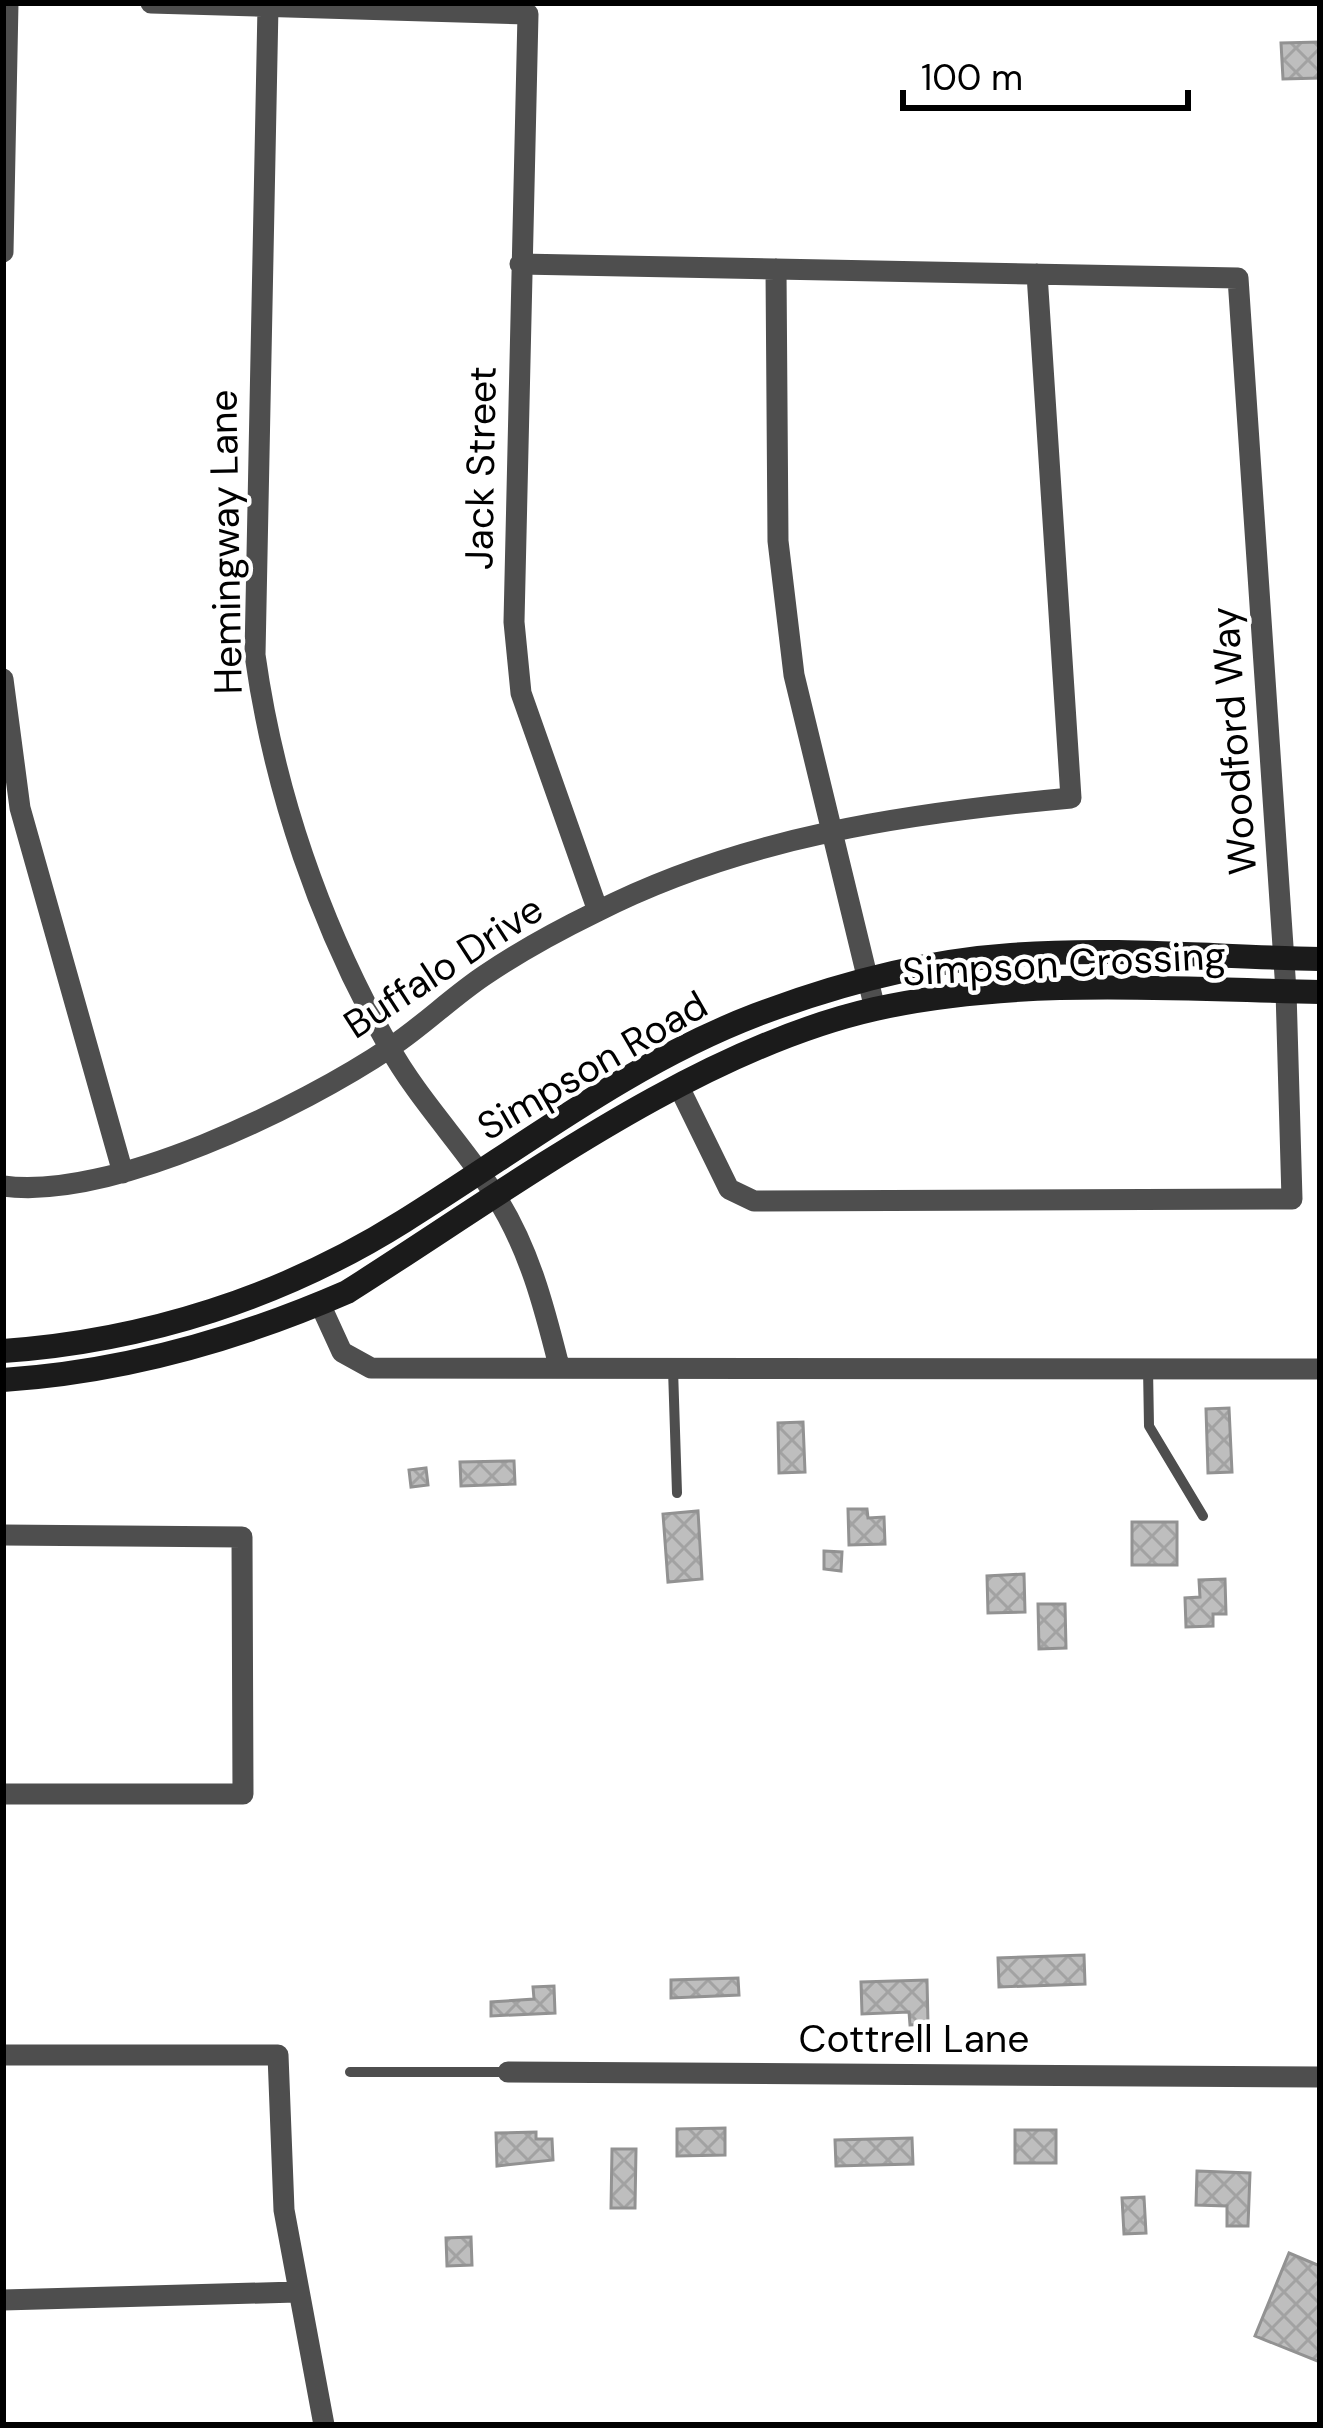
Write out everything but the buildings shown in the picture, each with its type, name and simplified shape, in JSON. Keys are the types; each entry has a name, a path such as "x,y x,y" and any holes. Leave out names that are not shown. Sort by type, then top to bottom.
{"street":[{"path":"3,252 8,3"},
{"path":"151,3 268,6"},
{"name":"Jack Street","path":"268,6 528,14 514,550 521,693 598,910"},
{"name":"Hemingway Lane","path":"268,6 255,656 268,751 342,952 389,1048 497,1198 536,1278 559,1366"},
{"path":"520,264 1037,274"},
{"path":"776,269 772,409 778,541 794,675 875,1009"},
{"name":"Buffalo Drive","path":"3,1186 30,1190 123,1172 205,1143 389,1048 486,974 598,910 708,866 829,830 950,809 1071,798 1037,274"},
{"name":"Woodford Way","path":"679,1087 729,1189 754,1201 1292,1199 1286,991 1238,278 1037,274"},
{"path":"3,679 12,809 123,1172"},
{"name":"Simpson Road","path":"3,1351 94,1341 234,1304 327,1265 670,1053 754,1016 867,979 1013,955 1320,959"},
{"name":"Simpson Crossing","path":"497,1198 679,1087 815,1027 875,1009 953,997 1098,989 1320,992"},
{"name":"Simpson Road","path":"3,1380 132,1364 320,1304 497,1198"},
{"path":"320,1304 342,1352 371,1368 1320,1369"},
{"path":"3,1535 242,1537 243,1794 3,1795"},
{"path":"3,2054 278,2055 278,2160 296,2291 324,2425"},
{"name":"Cottrell Lane","path":"508,2072 1320,2077"},
{"path":"3,2300 296,2291"}],"lane":[{"path":"674,1365 677,1493"},
{"path":"1148,1368 1149,1426 1203,1516"},
{"path":"350,2072 508,2072"}]}
